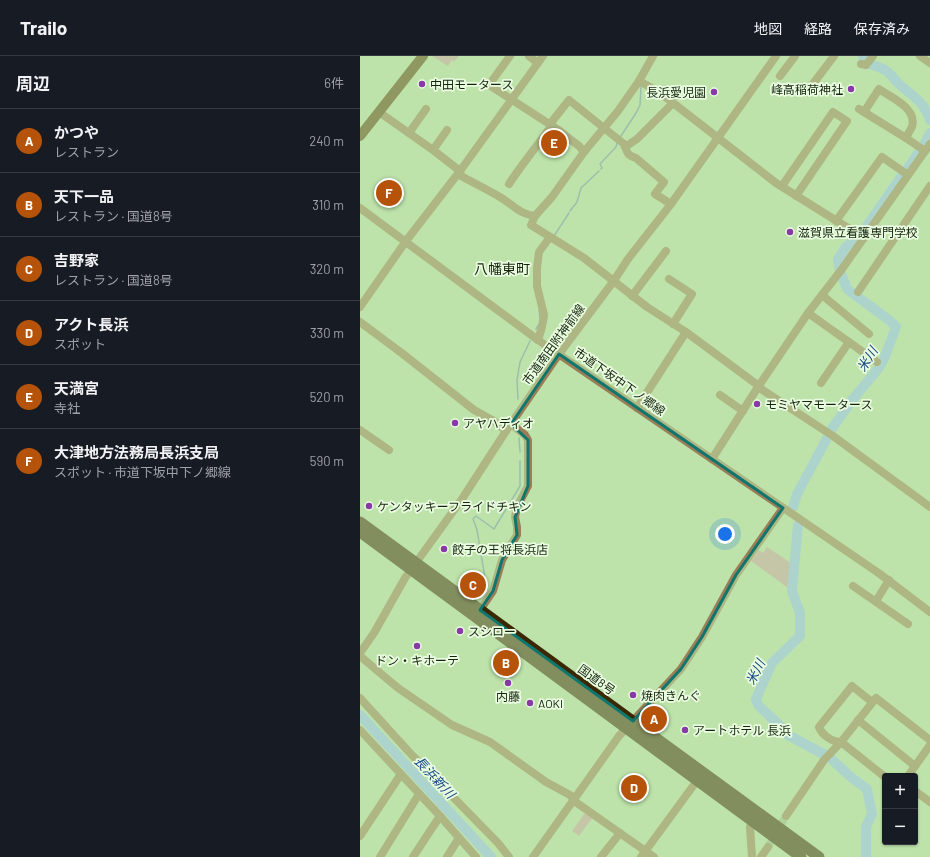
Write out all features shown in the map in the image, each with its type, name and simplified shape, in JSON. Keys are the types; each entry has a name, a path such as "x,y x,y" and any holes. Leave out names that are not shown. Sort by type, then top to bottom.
{"highway":[{"name":"国道8号","path":"360,522 413,566 630,725 819,857"},
{"name":"国道8号","path":"360,532 480,610 630,725 696,782 801,857"}],"main road":[{"path":"360,136 423,56"}],"street":[{"path":"510,56 489,85 551,125 579,146 584,152"},
{"path":"360,307 406,241 460,171 541,60 529,56"},
{"path":"654,56 618,111 584,152 552,197 535,216 531,225 584,258 613,282 686,332 758,387 830,434 930,507"},
{"name":"市道南田附神前線","path":"360,653 374,633 413,566 462,498 508,427 628,259 671,204 776,56"},
{"path":"771,63 782,74 795,56"},
{"path":"806,93 834,56"},
{"path":"920,56 930,63"},
{"path":"639,80 659,92 796,196 864,238"},
{"path":"906,138 912,126 910,113 904,106 878,89 861,111 925,151"},
{"path":"509,184 521,165 538,145 569,100 624,144 626,151 630,156 636,158 664,182 655,194 671,204"},
{"path":"625,146 637,139 673,103"},
{"path":"409,133 426,109"},
{"path":"379,112 460,171 461,176 500,198 520,212 535,216"},
{"path":"782,186 833,112 845,117 847,121 796,196"},
{"path":"433,150 447,130"},
{"path":"712,459 808,313 841,270 930,144"},
{"path":"836,221 882,156 908,176"},
{"path":"858,292 930,186"},
{"name":"市道下坂中下ノ郷線","path":"360,208 538,340 889,580"},
{"path":"538,340 544,315 537,286 537,268 539,252 550,237"},
{"path":"632,296 666,251"},
{"path":"669,279 692,294 673,324"},
{"path":"822,295 869,334"},
{"path":"808,313 877,362"},
{"path":"360,322 474,410 524,435 528,440 528,486 517,507 515,517 517,526 516,535 502,560 493,591 480,610"},
{"path":"637,408 686,332"},
{"path":"821,383 849,342"},
{"path":"720,395 743,411"},
{"path":"360,430 389,450"},
{"path":"533,857 619,736 681,669 702,637 736,575 783,508"},
{"path":"876,601 889,580 930,612"},
{"path":"853,586 908,624"},
{"path":"360,656 398,688 452,725 490,742 546,782 570,795 577,803 620,833 643,854 654,857"},
{"path":"872,702 852,686 819,727 820,731 834,742 840,742 882,775"},
{"path":"360,698 414,758 498,843 509,857"},
{"path":"786,816 828,756 876,698 930,740"},
{"path":"858,720 915,766"},
{"path":"360,730 476,857"},
{"path":"910,773 930,745"},
{"path":"360,836 400,774"},
{"path":"643,854 696,782"},
{"path":"918,793 930,802"},
{"path":"380,857 420,794"},
{"path":"413,857 440,816"},
{"path":"752,821 750,827 752,857"},
{"path":"601,857 620,833"},
{"path":"447,857 459,838"},
{"path":"761,857 768,847"}],"highlighted area":[{"path":"559,354 783,508 736,575 702,637 681,669 633,721 480,610 493,591 502,560 517,535 515,517 528,486 528,440 511,424"}],"shaded area":[{"path":"432,56 459,56 454,62 452,60 448,66"},
{"path":"767,547 791,563 788,588 751,561 759,550 763,553"},
{"path":"584,814 589,814 593,817 579,836 572,831"}],"waterway":[{"name":"米川","path":"863,56 866,62 887,71 897,82 916,98 924,107 930,120"},
{"path":"621,136 640,105 641,86"},
{"name":"米川","path":"925,143 930,133"},
{"path":"601,169 600,164 616,147 617,143"},
{"name":"米川","path":"906,171 919,152"},
{"path":"570,211 577,202 581,188 599,171"},
{"name":"米川","path":"862,233 903,174"},
{"path":"554,236 569,213"},
{"name":"米川","path":"793,507 797,494 833,427 884,359 896,327 889,320 847,289 839,268 838,259 846,247 857,237"},
{"path":"539,310 540,319"},
{"path":"536,329 539,324"},
{"path":"518,399 517,380 520,362 530,341"},
{"path":"519,438 520,452"},
{"path":"485,578 477,530 473,519 476,516 494,529 520,486 520,461"},
{"name":"米川","path":"798,525 792,591 800,613 800,636 772,663 756,699 758,705 788,735 829,757 852,778 867,789 872,814 866,827 866,857"},
{"name":"長浜新川","path":"360,715 491,857"}],"tunnel":[{"path":"768,847 786,816"}],"place":[{"name":"中田モータース","path":"422,84"},
{"name":"峰高稲荷神社","path":"851,89"},
{"name":"長浜愛児園","path":"714,92"},
{"name":"天満宮","path":"554,143"},
{"name":"大津地方法務局長浜支局","path":"389,193"},
{"name":"滋賀県立看護専門学校","path":"790,232"},
{"name":"モミヤマモータース","path":"757,404"},
{"name":"アヤハディオ","path":"455,423"},
{"name":"ケンタッキーフライドチキン","path":"369,506"},
{"name":"餃子の王将長浜店","path":"444,549"},
{"name":"吉野家","path":"473,585"},
{"name":"スシロー","path":"460,631"},
{"name":"ドン・キホーテ","path":"417,646"},
{"name":"天下一品","path":"506,663"},
{"name":"内藤","path":"508,683"},
{"name":"焼肉きんぐ","path":"633,695"},
{"name":"AOKI","path":"530,703"},
{"name":"かつや","path":"654,719"},
{"name":"アートホテル 長浜","path":"685,730"},
{"name":"アクト長浜","path":"634,788"}],"district":[{"name":"八幡東町","path":"502,268"}]}
